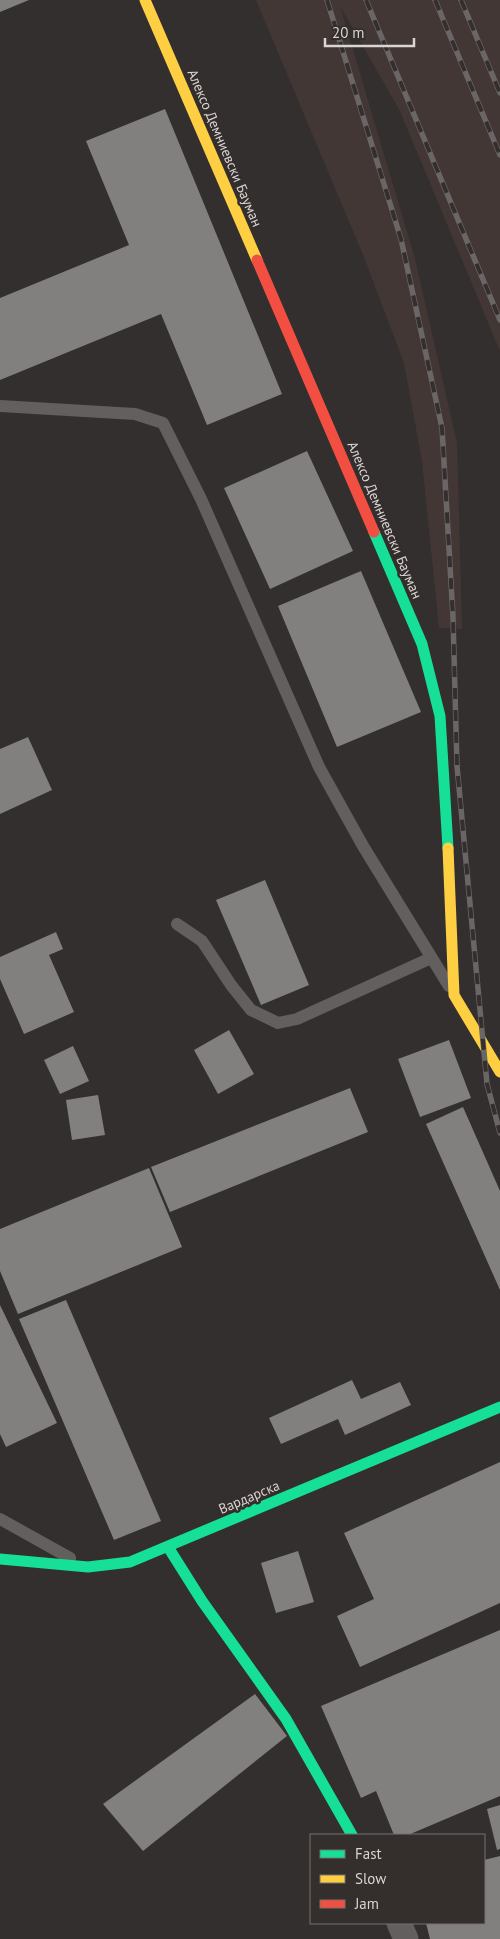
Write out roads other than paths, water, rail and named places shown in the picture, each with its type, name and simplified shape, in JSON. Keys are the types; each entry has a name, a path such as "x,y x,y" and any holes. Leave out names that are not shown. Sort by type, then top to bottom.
{"street":[{"name":"Алексо Демниевски Бауман","path":"145,0 422,644 440,716 452,905 454,995 500,1072"},
{"name":"Вардарска","path":"0,1559 88,1567 130,1562 500,1407"},
{"path":"168,1547 202,1601 286,1719 351,1834"},
{"path":"399,1924 406,1939"}],"lane":[{"path":"0,406 135,414 163,423 201,499 319,767 363,846 454,995"},
{"path":"178,924 202,942 231,985 251,1010 278,1023 297,1020 431,958"},
{"path":"0,1519 88,1567"}],"railway":[{"path":"327,0 401,239 442,428 453,617 457,766 487,1084 500,1133"},
{"path":"366,0 500,320"},
{"path":"435,0 500,155"},
{"path":"461,0 500,93"}]}
